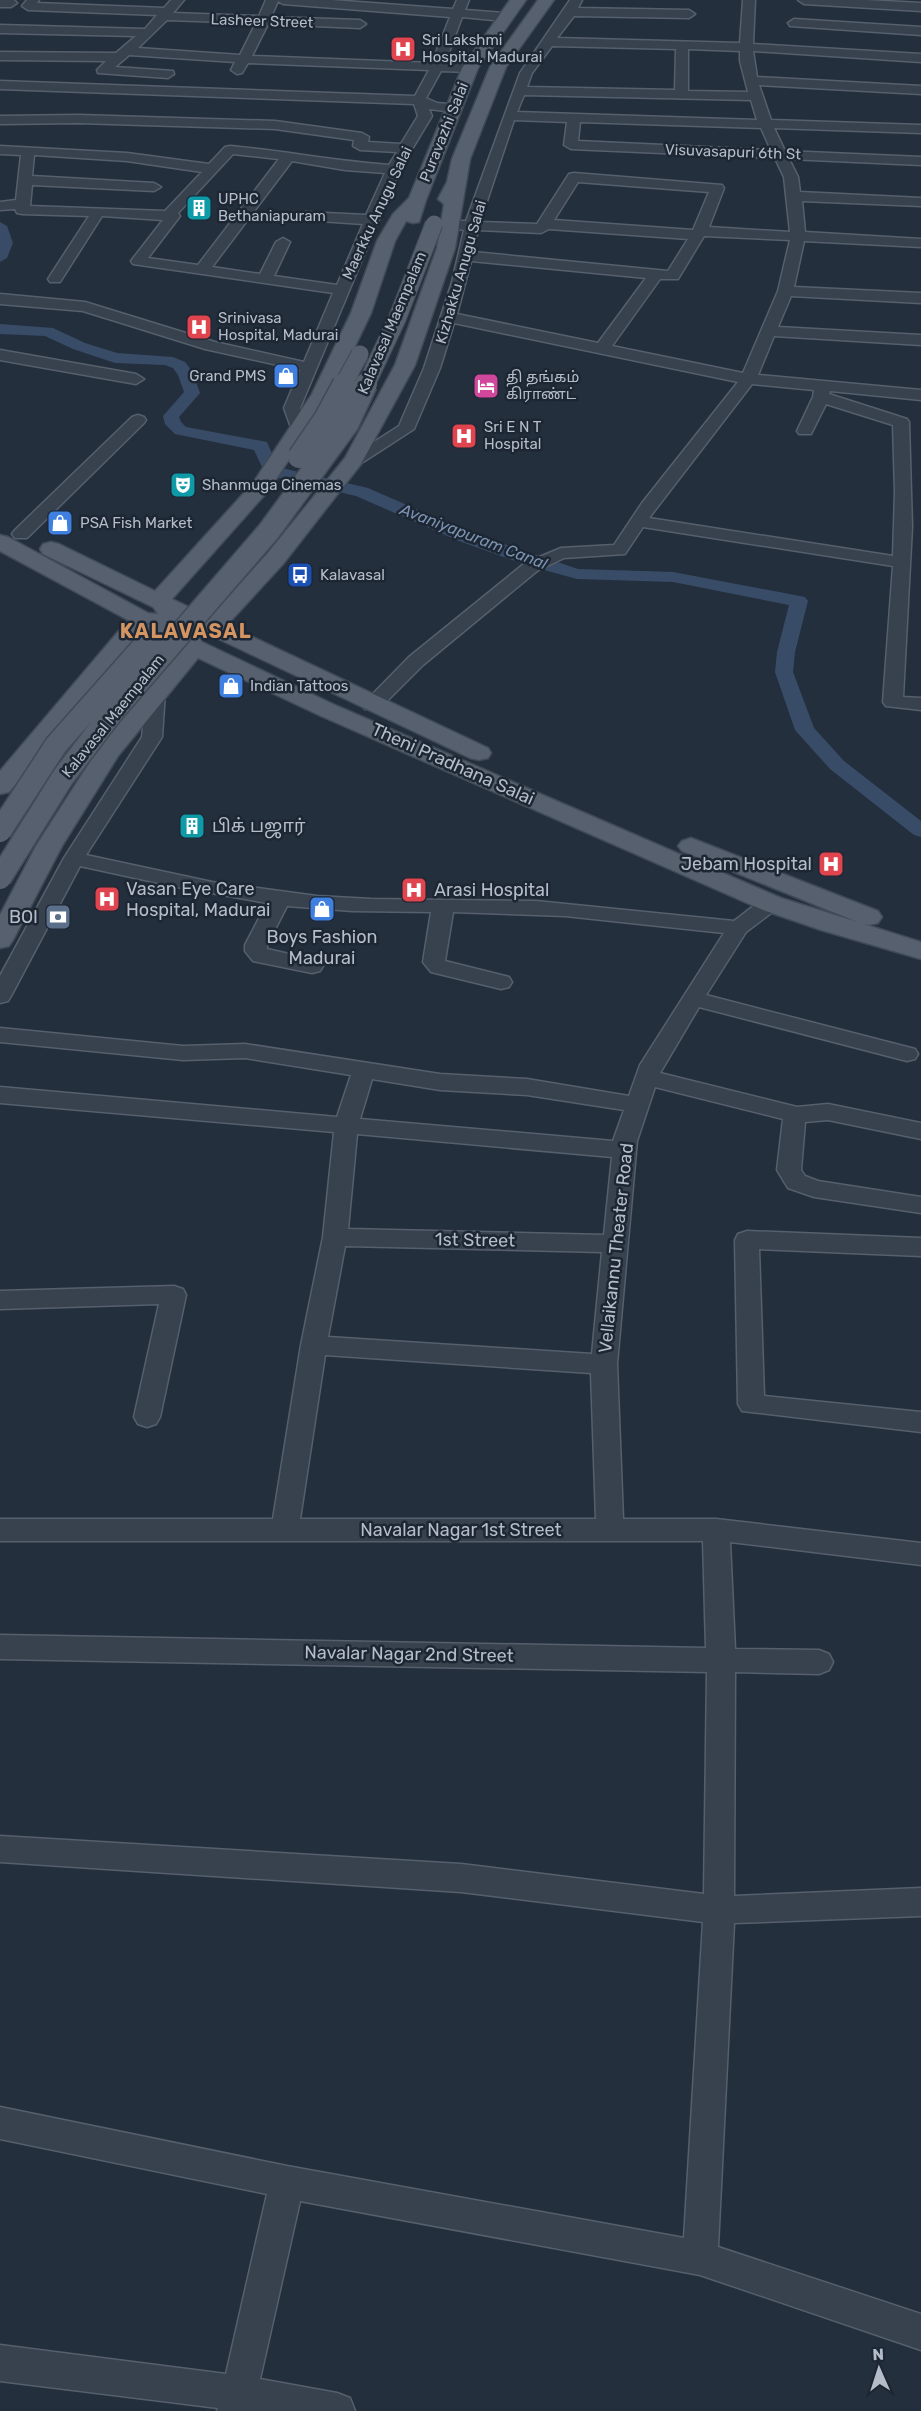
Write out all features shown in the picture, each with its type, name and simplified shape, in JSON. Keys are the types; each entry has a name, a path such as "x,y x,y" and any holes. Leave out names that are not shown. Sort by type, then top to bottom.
{"main road":[{"name":"Puravazhi Salai","path":"408,236 417,200 470,69 518,0"},
{"name":"Puravazhi Salai","path":"443,224 461,159 498,67 546,0"},
{"path":"0,940 49,846 108,753 194,647 159,600 262,486 299,430 322,394 344,352 361,313 386,242 399,218 417,200"},
{"path":"0,787 141,619 223,630 234,626 282,572 275,559 350,466 405,365 447,248 443,224"},
{"name":"Kalavasal Maempalam","path":"0,878 63,777 97,732 269,531 348,423 443,224"},
{"name":"Kalavasal Maempalam","path":"0,831 56,745 188,596 276,492 325,419 354,366 377,318 408,236"},
{"name":"Theni Pradhana Salai","path":"0,523 223,630 372,705 549,785 730,862 861,914 921,931"},
{"name":"Theni Pradhana Salai","path":"0,542 194,647 329,711 772,904 921,951"},
{"path":"124,582 144,582 190,567"},
{"path":"68,708 66,689 109,643 120,627 116,611 103,599"},
{"path":"162,684 199,667 235,666"}],"street":[{"name":"Lasheer Street","path":"33,0 28,6 263,21 359,36"},
{"path":"178,0 148,33 103,70 186,76"},
{"path":"0,96 222,102 222,94 233,79 242,59 259,44 263,21 272,0"},
{"path":"283,0 369,6 460,6 504,17"},
{"path":"372,705 416,661 539,562 561,553 620,550 638,521 748,379 786,291 798,237 791,177 765,123 753,88 746,47 749,0"},
{"path":"793,0 794,38"},
{"path":"804,0 921,7"},
{"path":"352,62 369,6"},
{"name":"Maerkku Anugu Salai","path":"299,430 292,408 393,169 425,116 422,95 437,66 460,6"},
{"path":"573,6 689,14"},
{"name":"Kizhakku Anugu Salai","path":"350,466 406,429 432,368 466,256 472,224 509,116 526,73 573,6"},
{"path":"0,29 148,33"},
{"path":"548,42 746,47 794,38 921,31"},
{"path":"794,38 921,58"},
{"path":"681,95 682,45"},
{"path":"1,61 123,54 352,62 470,69"},
{"path":"278,81 422,95 435,107 454,108"},
{"path":"0,85 222,94 422,95"},
{"path":"520,91 681,95 753,88 921,90"},
{"path":"509,116 921,129"},
{"path":"0,120 79,119 275,125 362,137 360,146 405,148"},
{"name":"Visuvasapuri 6th St","path":"574,119 571,145 719,170 780,154 921,160"},
{"path":"0,150 70,152 161,160 214,169"},
{"path":"168,216 230,150 289,156 345,166 393,169"},
{"path":"28,151 22,210 173,216 138,261 342,290"},
{"path":"201,271 289,156"},
{"path":"443,224 541,229 574,177 719,170 698,233 673,276 466,256"},
{"path":"25,180 154,187"},
{"path":"794,196 921,202"},
{"path":"1,206 23,204"},
{"path":"55,279 98,212"},
{"path":"305,216 371,220"},
{"path":"545,224 921,243"},
{"path":"264,280 283,242"},
{"path":"602,349 656,274"},
{"path":"786,291 921,298"},
{"path":"2,299 85,307 211,346 310,368"},
{"path":"449,316 748,379 822,392 921,395"},
{"path":"770,331 921,340"},
{"path":"0,355 136,379"},
{"path":"805,431 822,392"},
{"path":"822,392 901,422 913,459 912,532 900,562 893,702 921,704"},
{"path":"21,534 138,420"},
{"path":"638,521 900,562"},
{"path":"0,996 74,858 152,737 162,684"},
{"path":"74,858 138,873 281,897 352,905 506,906 614,913 738,928 772,904"},
{"path":"281,897 256,945 256,951 261,956 312,966"},
{"path":"443,906 434,962 439,967 501,982"},
{"name":"Vellaikannu Theater Road","path":"314,1346 604,1364 625,1141 651,1065 738,928"},
{"path":"693,999 907,1054"},
{"path":"0,1035 183,1053 245,1051 440,1082 527,1087 638,1104"},
{"path":"285,1530 314,1346 335,1237 346,1125 364,1069"},
{"path":"647,1077 797,1115 828,1112 921,1131"},
{"path":"0,1095 624,1150"},
{"path":"797,1115 792,1121 789,1170 796,1182 814,1189 921,1205"},
{"name":"1st Street","path":"335,1237 615,1244"},
{"path":"921,1247 747,1240 751,1404 921,1422"},
{"path":"0,1300 174,1295 147,1417"},
{"path":"604,1364 610,1530"},
{"name":"Navalar Nagar 1st Street","path":"0,1530 716,1530 921,1554"},
{"path":"700,2258 719,1910 721,1660 716,1530"},
{"name":"Navalar Nagar 2nd Street","path":"0,1647 819,1662"},
{"path":"0,1849 461,1878 719,1910 921,1902"},
{"path":"0,2123 287,2182 700,2258 921,2332"},
{"path":"237,2402 287,2182"},
{"path":"0,2363 237,2402 337,2411"}],"waterway":[{"name":"Avaniyapuram Canal","path":"0,226 6,243 0,258"},
{"name":"Avaniyapuram Canal","path":"0,329 48,331 79,346 115,358 167,360 179,365 186,374 192,393 171,416 173,424 181,431 261,446 270,467 276,472 362,492 465,537 532,561 577,574 673,577 799,601 786,652 784,672 805,730 837,765 921,831"}],"place":[{"name":"Sri Lakshmi Hospital, Madurai","path":"403,49"},
{"name":"UPHC Bethaniapuram","path":"199,208"},
{"name":"Srinivasa Hospital, Madurai","path":"199,327"},
{"name":"Grand PMS","path":"286,376"},
{"name":"தி தங்கம் கிராண்ட்","path":"486,386"},
{"name":"Sri E N T Hospital","path":"464,436"},
{"name":"Shanmuga Cinemas","path":"183,485"},
{"name":"PSA Fish Market","path":"60,523"},
{"name":"Kalavasal","path":"300,575"},
{"name":"Indian Tattoos","path":"231,686"},
{"name":"பிக் பஜார்","path":"192,826"},
{"name":"Jebam Hospital","path":"831,864"},
{"name":"Arasi Hospital","path":"414,890"},
{"name":"Vasan Eye Care Hospital, Madurai","path":"107,899"},
{"name":"Boys Fashion Madurai","path":"322,909"},
{"name":"BOI","path":"58,917"}],"district":[{"name":"KALAVASAL","path":"186,631"}]}
